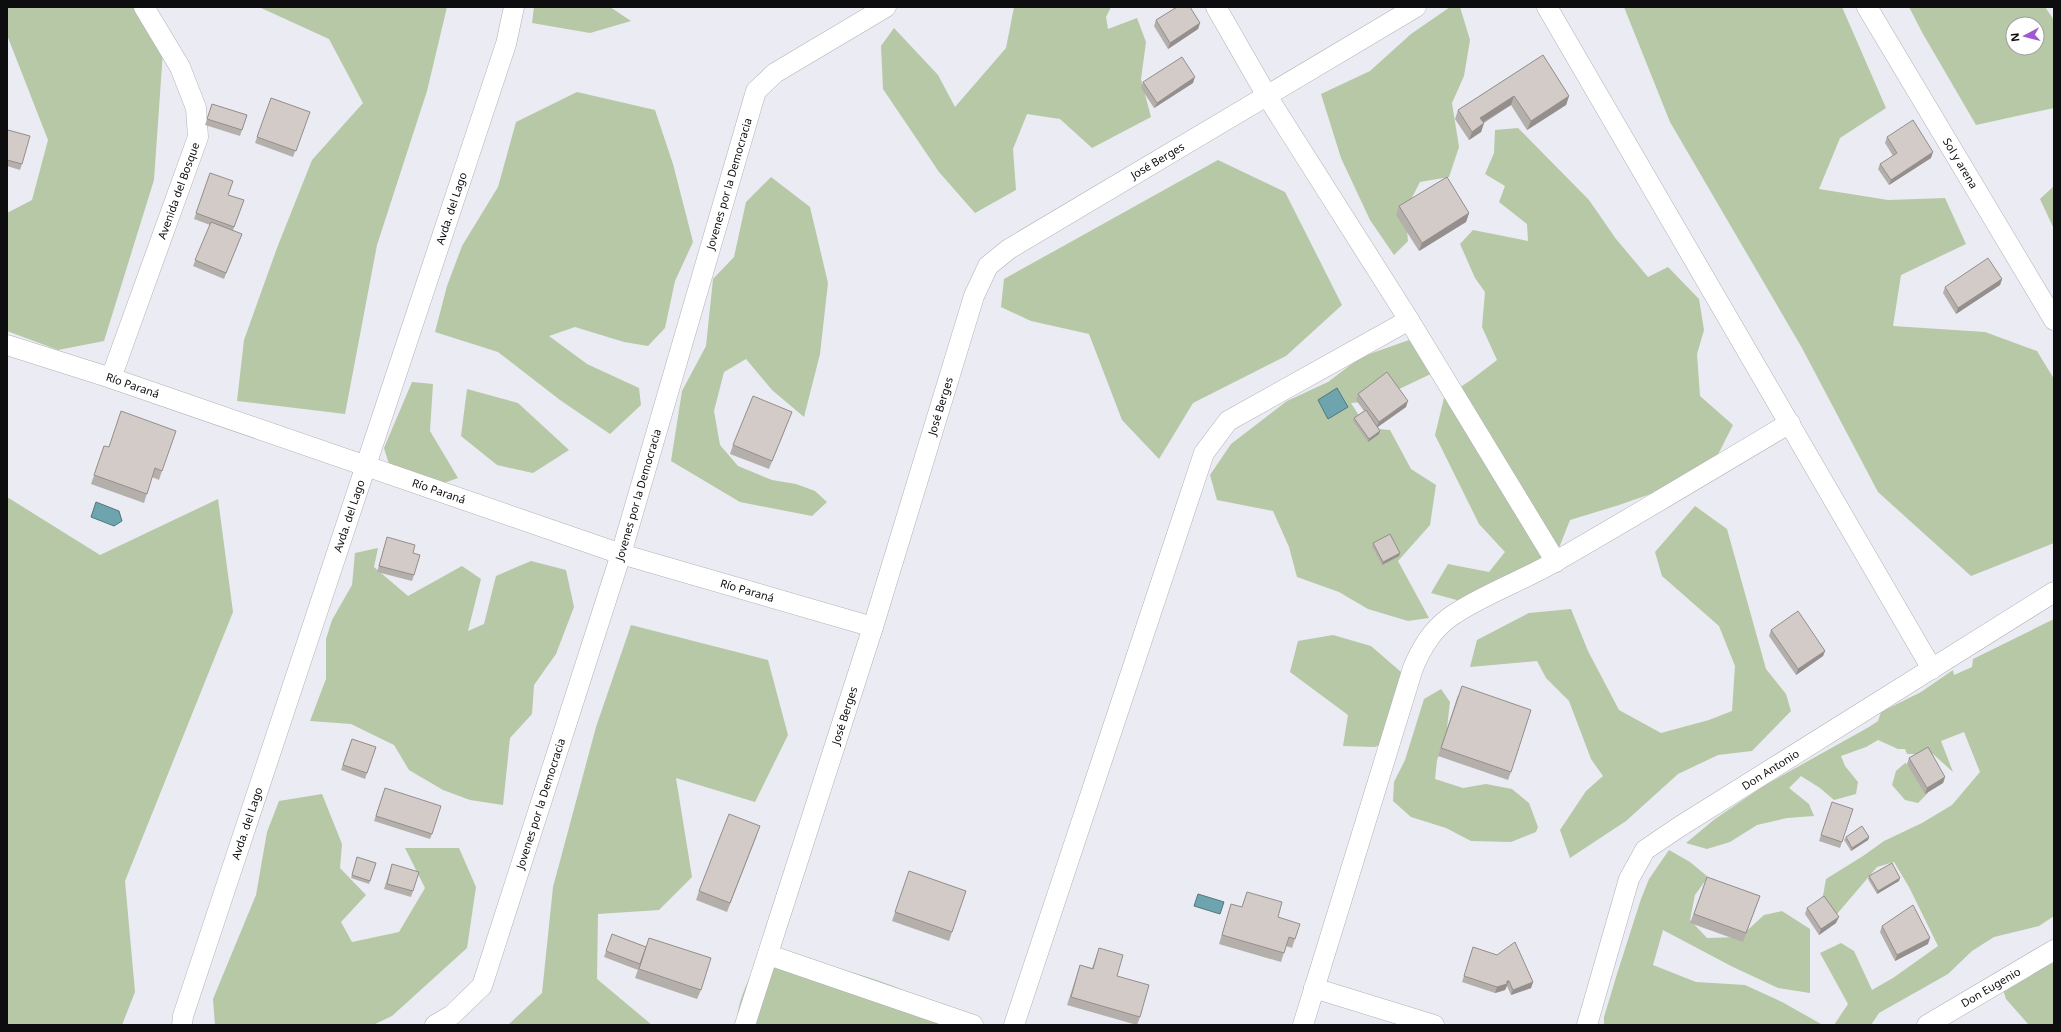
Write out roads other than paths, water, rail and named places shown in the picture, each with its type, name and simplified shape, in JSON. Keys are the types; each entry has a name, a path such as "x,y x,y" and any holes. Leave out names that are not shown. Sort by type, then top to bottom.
{"street":[{"name":"Avenida del Bosque","path":"111,378 198,137 196,108 180,67 144,7"},
{"name":"Avda. del Lago","path":"184,1022 364,466 506,44 514,7"},
{"path":"1216,7 1267,96 1409,320 1556,562"},
{"name":"José Berges","path":"745,1025 769,955 873,628 974,296 988,266 1009,249 1416,7"},
{"path":"1547,7 1932,668"},
{"name":"Sol y arena","path":"1867,7 2054,320"},
{"name":"Jovenes por la Democracia","path":"435,1025 452,1015 482,986 621,554 756,91 775,73 879,9"},
{"path":"1014,1025 1204,453 1228,421 1409,320"},
{"name":"Río Paraná","path":"7,345 111,378 621,554 873,628"},
{"path":"1303,1025 1413,668 1420,650 1435,630 1450,617 1480,599 1556,562 1790,423"},
{"name":"Don Antonio","path":"1587,1025 1629,879 1645,850 1686,822 2054,592"},
{"name":"Don Eugenio","path":"1927,1025 2054,950"},
{"path":"769,955 973,1025"},
{"path":"1314,988 1434,1025"}],"water":[{"path":"1337,388 1348,407 1328,419 1318,400"},
{"path":"96,502 119,511 122,521 114,526 91,517"},
{"path":"1198,894 1224,902 1220,914 1194,906"}]}
